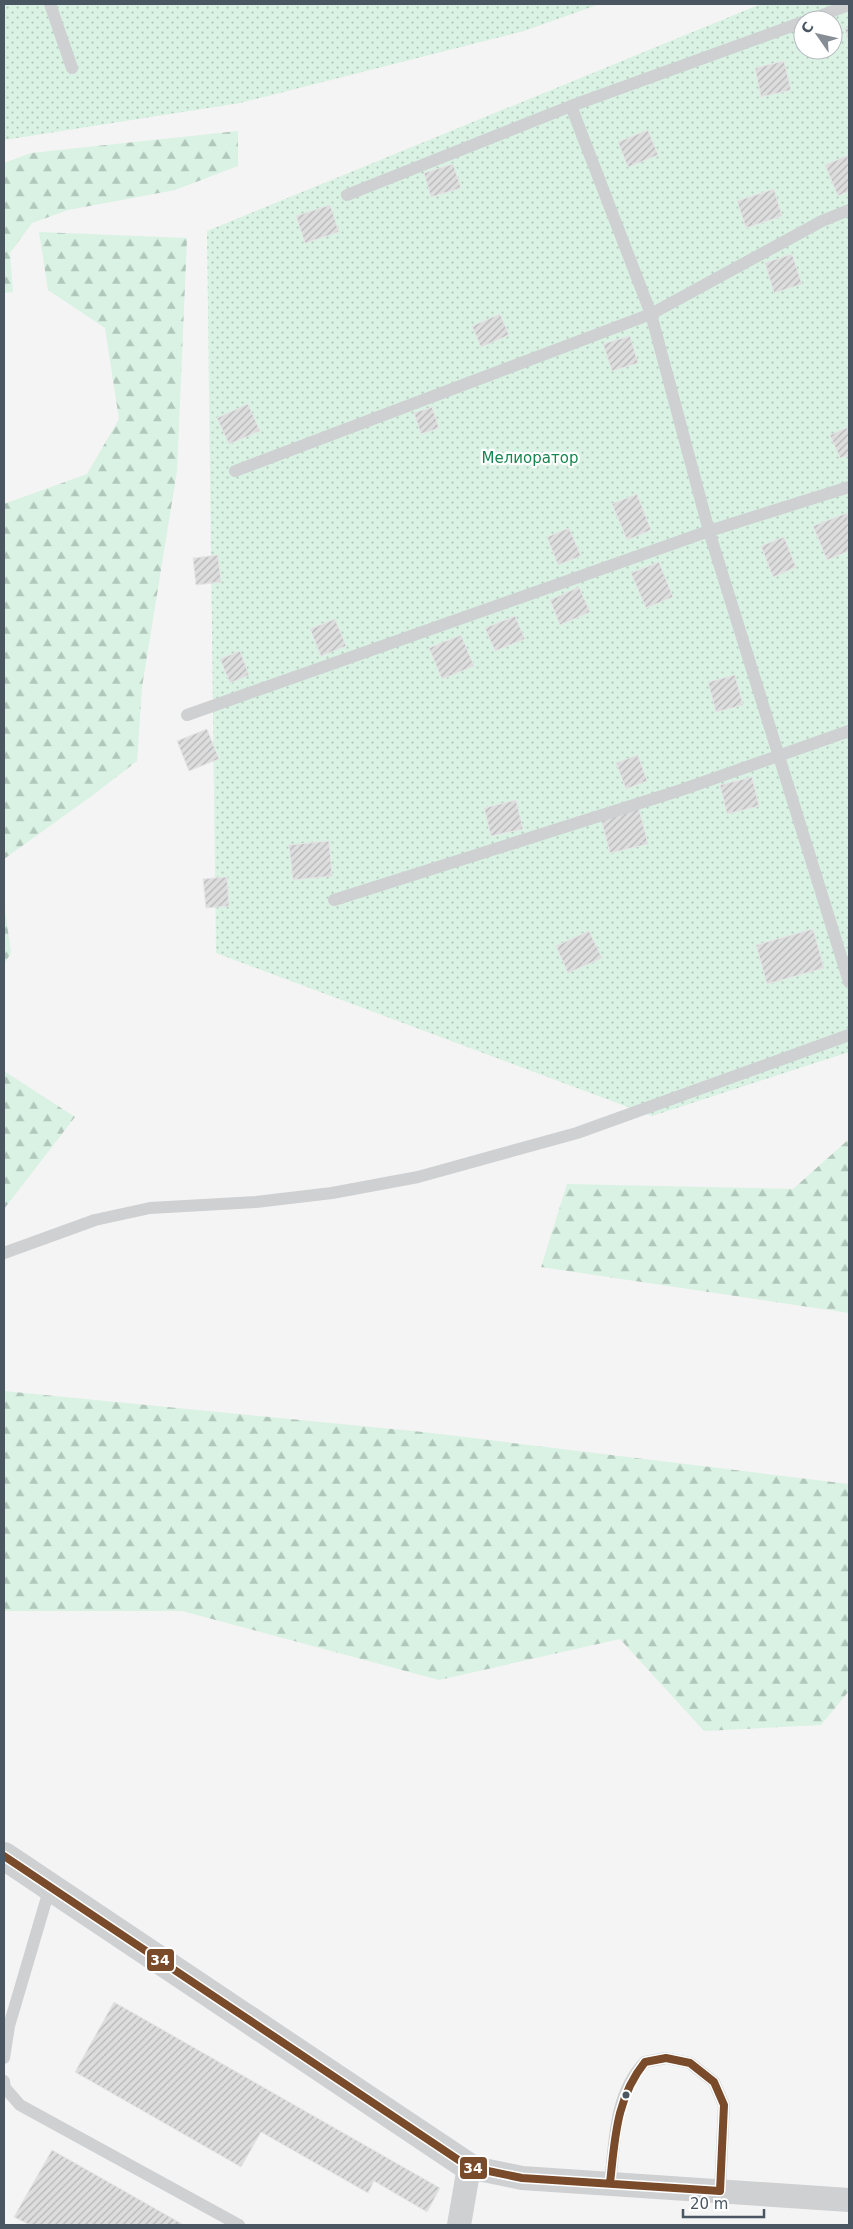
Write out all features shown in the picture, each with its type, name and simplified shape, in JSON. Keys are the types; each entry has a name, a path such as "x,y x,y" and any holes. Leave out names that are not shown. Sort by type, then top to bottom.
{"street":[{"path":"4,1856 469,2167 522,2178 849,2200"},
{"path":"459,2225 469,2167"}],"lane":[{"path":"50,4 72,68"},
{"path":"836,10 849,5"},
{"path":"347,195 570,106 793,26"},
{"path":"570,106 650,314 709,531 849,982"},
{"path":"235,471 650,314 822,221 849,210"},
{"path":"188,715 709,531 849,487"},
{"path":"334,900 681,790 849,730"},
{"path":"4,1254 95,1220 150,1208 256,1202 332,1193 418,1177 577,1133 849,1035"},
{"path":"4,2058 9,2026 50,1887"},
{"path":"610,2184 620,2106 628,2083 645,2062 666,2058 690,2063 714,2082 724,2105 720,2191"},
{"path":"4,2081 5,2088 20,2105 239,2225"}],"green space":[{"path":"4,4 600,4 524,31 240,103 4,140"},
{"name":"Мелиоратор","path":"761,4 849,4 849,1052 652,1116 216,953 207,231"},
{"path":"238,131 238,166 175,190 68,210 32,223 10,253 13,292 4,293 4,163 31,153"},
{"path":"39,232 187,238 177,471 142,687 137,761 4,859 4,504 87,474 119,419 105,328 48,290"},
{"path":"4,902 11,953 4,964"},
{"path":"4,1071 75,1117 4,1209"},
{"path":"849,1139 849,1313 541,1267 567,1184 793,1189"},
{"path":"4,1391 423,1432 849,1484 849,1691 821,1725 704,1731 620,1639 439,1680 182,1611 4,1611"}],"building":[{"path":"849,28 849,45 845,29"},
{"path":"784,61 791,90 761,97 755,68"},
{"path":"648,130 658,155 628,167 618,142"},
{"path":"849,155 849,191 838,196 825,165"},
{"path":"453,164 461,188 431,197 424,173"},
{"path":"774,189 782,216 746,228 737,201"},
{"path":"330,205 339,232 305,243 296,216"},
{"path":"792,254 802,284 774,293 765,263"},
{"path":"500,314 509,335 481,347 472,326"},
{"path":"630,336 638,363 612,371 603,344"},
{"path":"248,404 260,431 229,444 217,418"},
{"path":"432,407 439,428 421,434 414,413"},
{"path":"849,427 849,455 840,458 830,435"},
{"path":"637,494 651,530 627,540 612,504"},
{"path":"847,513 849,518 849,551 827,560 813,526"},
{"path":"569,528 581,556 558,565 547,537"},
{"path":"784,537 796,567 773,577 761,546"},
{"path":"218,555 221,582 196,585 193,558"},
{"path":"659,562 673,597 646,608 631,573"},
{"path":"579,587 590,612 560,625 550,600"},
{"path":"515,616 525,639 495,651 485,628"},
{"path":"335,619 346,646 321,656 310,629"},
{"path":"461,635 474,666 442,679 429,648"},
{"path":"240,651 249,675 230,683 220,659"},
{"path":"735,675 743,705 716,712 708,682"},
{"path":"207,729 219,759 189,771 177,741"},
{"path":"638,755 647,781 626,789 616,763"},
{"path":"752,777 759,806 727,814 720,785"},
{"path":"516,800 523,829 491,836 484,808"},
{"path":"639,809 648,844 610,853 601,819"},
{"path":"329,841 332,876 293,880 289,845"},
{"path":"227,877 229,906 206,908 203,879"},
{"path":"813,929 824,968 767,984 756,945"},
{"path":"589,931 602,958 568,973 556,946"},
{"path":"114,2002 440,2188 427,2212 374,2181 368,2193 261,2132 241,2167 75,2072"},
{"path":"52,2150 184,2225 30,2225 14,2217"}],"transit line":[{"name":"34","path":"4,1856 469,2167 522,2178 720,2191 724,2105 714,2082 690,2063 666,2058 645,2062 635,2076 622,2105 618,2120 610,2183"}]}
